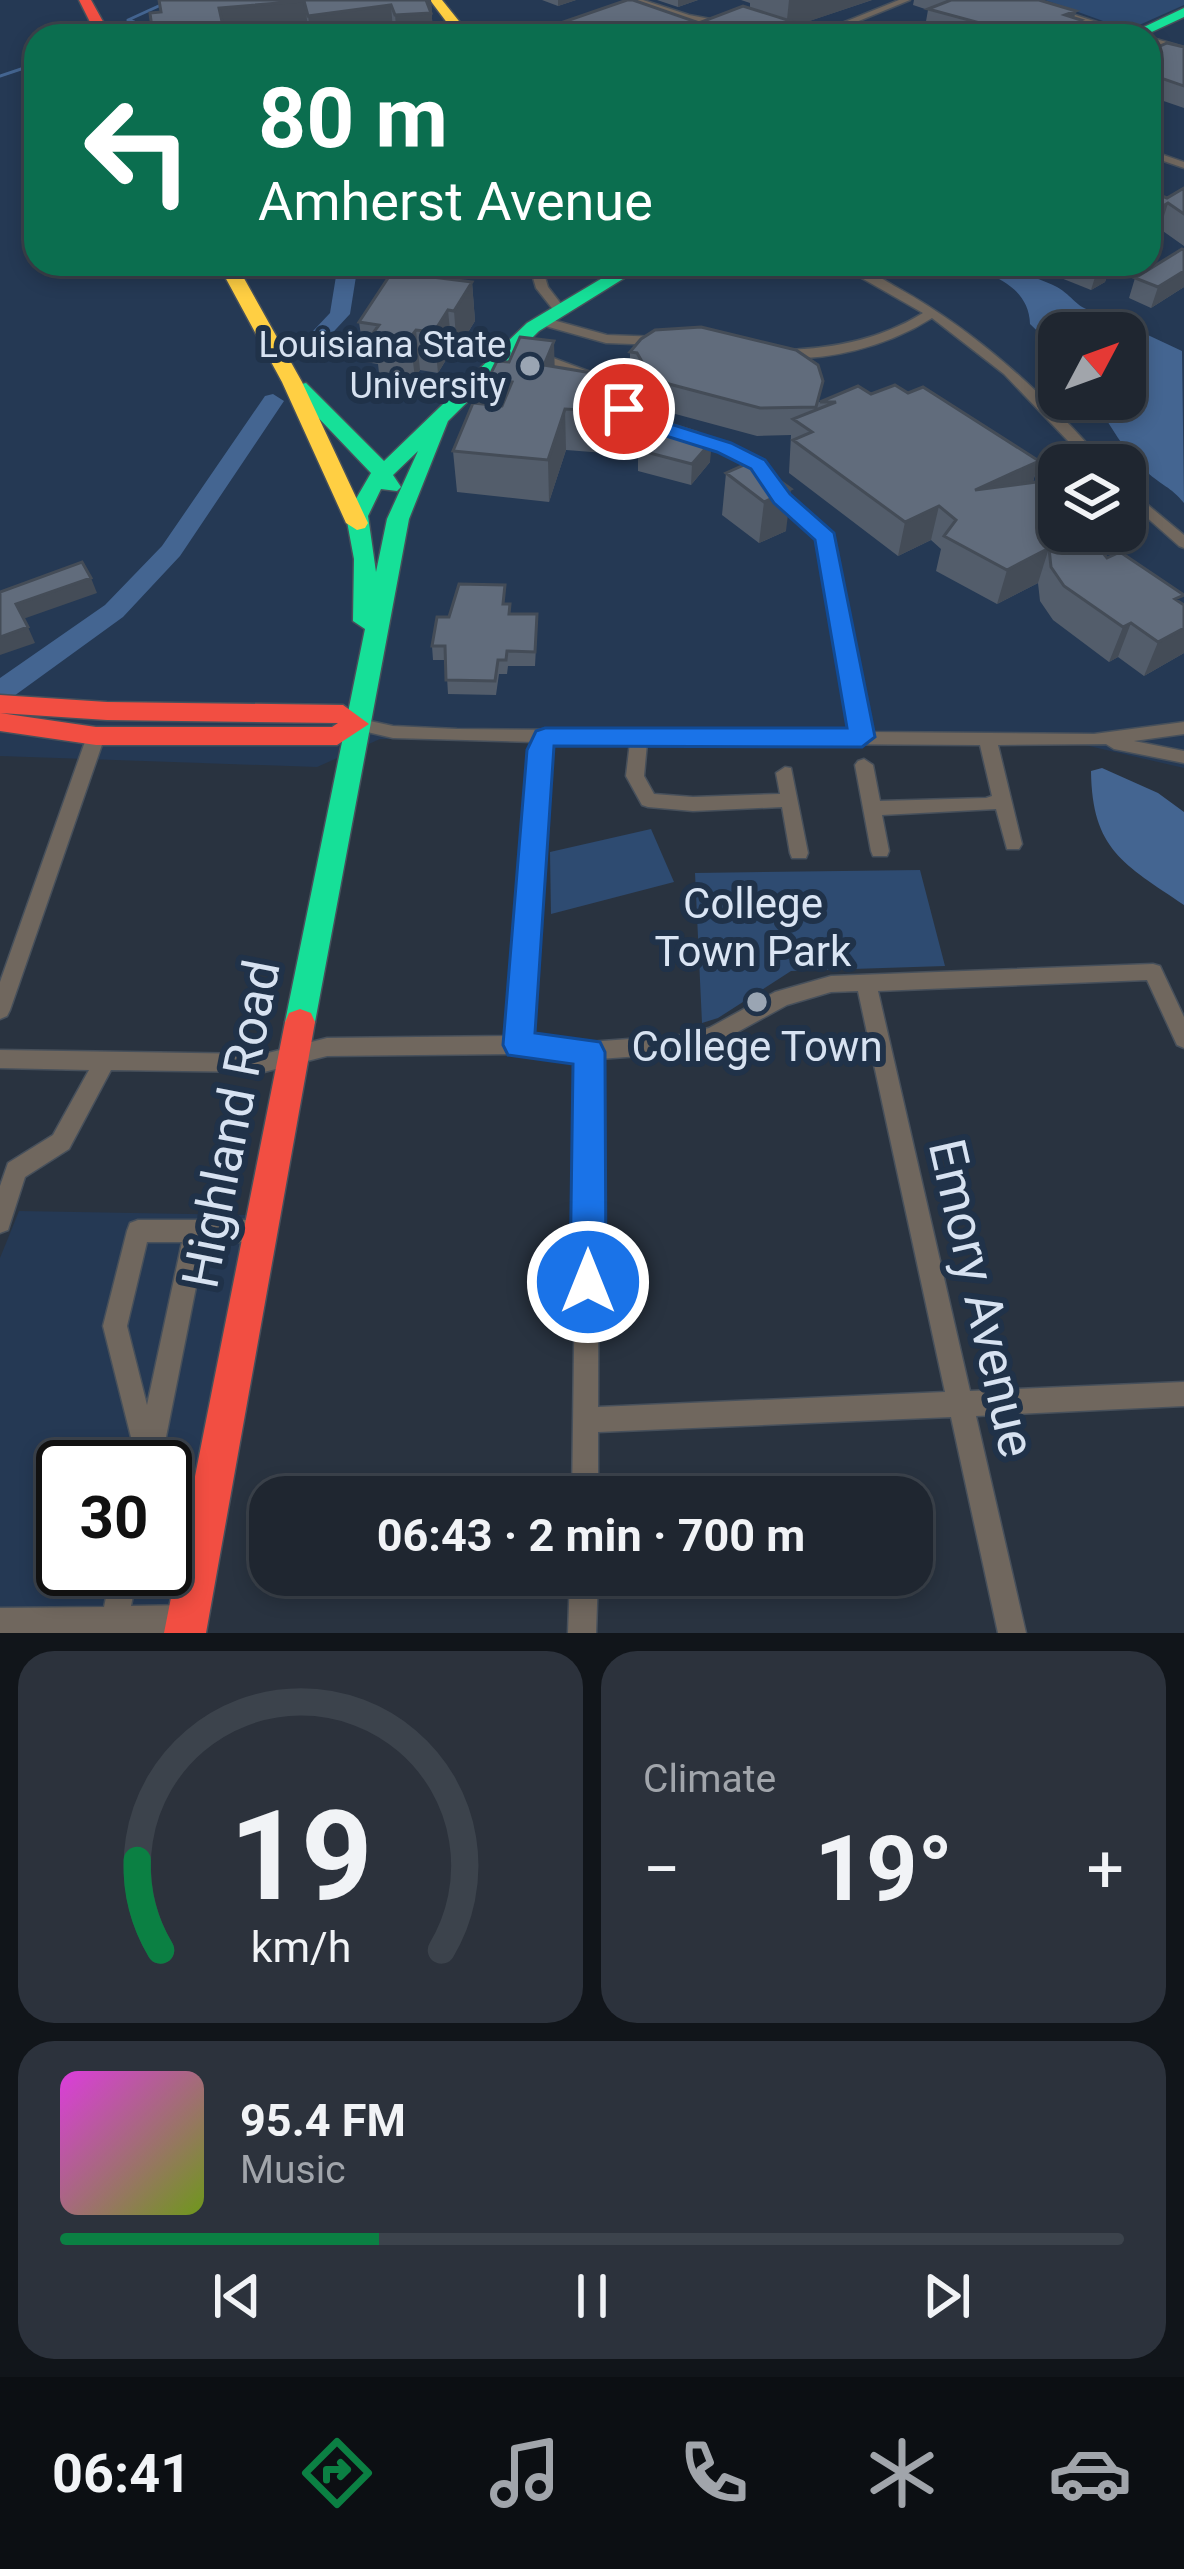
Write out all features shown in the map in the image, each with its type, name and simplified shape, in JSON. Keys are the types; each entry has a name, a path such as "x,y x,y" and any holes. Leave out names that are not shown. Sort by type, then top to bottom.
{"street":[{"path":"436,0 455,24"},
{"path":"634,0 738,24"},
{"path":"845,24 906,0"},
{"path":"1033,0 1094,24"},
{"path":"633,18 660,9"},
{"path":"234,276 292,382 357,523"},
{"path":"538,276 550,315 635,344 681,340"},
{"name":"Highland Road","path":"373,633 364,626 365,559 357,523 359,505 382,472 440,423 510,348 550,315 617,276"},
{"path":"865,276 932,313 1007,370 1079,444"},
{"path":"908,329 932,313"},
{"path":"758,350 779,355 809,352 908,329 952,327"},
{"path":"510,348 590,373 644,423 748,458 771,478 782,498 812,523 831,547 846,662 862,737"},
{"path":"292,382 382,472 398,519"},
{"name":"Highland Road","path":"186,1626 373,633 398,519 440,423"},
{"path":"1146,509 1184,543"},
{"path":"0,704 107,711 343,714 356,724 405,733 545,737 1073,740 1184,728"},
{"path":"0,722 96,736 337,736 356,724"},
{"path":"0,1010 96,736"},
{"path":"519,1045 540,750 545,737"},
{"path":"639,738 635,776 648,800 693,804 790,800"},
{"path":"1073,740 1184,757"},
{"path":"988,741 1013,844"},
{"path":"864,765 880,851"},
{"path":"785,772 799,853"},
{"path":"875,808 988,805 1000,800"},
{"path":"0,1059 264,1063 327,1047 519,1045 589,1052 682,1044 714,1035 806,988 1153,972 1184,1039"},
{"name":"Emory Avenue","path":"866,982 1012,1633"},
{"path":"586,1476 589,1052"},
{"path":"0,1222 4,1184 16,1170 61,1142 105,1061"},
{"path":"142,1440 115,1326 139,1231 260,1232"},
{"path":"153,1440 196,1231"},
{"path":"587,1420 1184,1394"},
{"path":"115,1620 120,1596"},
{"path":"582,1633 583,1596"},
{"path":"0,1622 115,1620 186,1626"}],"shaded area":[{"name":"Louisiana State University","path":"0,0 1184,0 1184,768 1076,743 380,739 317,767 0,756"},
{"path":"993,276 1045,281 1096,312 1038,312 1038,332 1012,287"},
{"path":"1146,334 1182,351 1184,503 1146,471 1146,444 1123,444 1107,420 1146,420"},
{"path":"1102,768 1158,793 1184,812 1184,905 1128,865 1105,837 1093,798 1091,771"},
{"path":"19,1211 247,1215 192,1495 192,1440 36,1440 36,1596 172,1596 165,1633 0,1633 0,1258"}],"green space":[{"path":"1045,0 1184,0 1184,5 1141,24 1111,24"},
{"path":"651,829 674,882 551,914 550,852"},
{"name":"College Town Park","path":"920,870 945,966 791,971 718,1018 702,1023 695,873"}],"building":[{"path":"159,0 426,0 431,13 395,15 391,5 308,16 304,1 219,8 223,24 151,24 150,13 161,12"},
{"path":"633,0 699,23 743,6 800,24 558,24"},
{"path":"951,0 1039,0 1076,11 1065,15 1081,20 1072,24 984,24 928,9"},
{"path":"1161,46 1184,47 1184,86 1161,78"},
{"path":"1184,188 1184,214 1168,203 1161,207 1161,196 1167,198"},
{"path":"1184,250 1184,271 1158,287 1135,278 1161,276 1161,262"},
{"path":"389,276 472,282 434,332 416,330 410,338 373,333 379,325 359,322"},
{"path":"701,327 796,350 818,365 823,381 816,407 760,408 669,384 648,372 637,353 630,352 655,330"},
{"path":"520,337 554,341 544,365 592,373 610,378 608,384 626,386 619,412 565,409 548,460 453,451 473,403 502,406 512,382 488,379 497,361 509,362"},
{"path":"895,385 908,393 923,387 1038,460 975,490 1038,482 1041,552 1007,570 944,536 956,520 939,506 905,522 793,440 812,432 793,419 836,402 820,402 858,386 871,394"},
{"path":"665,422 712,441 692,464 638,450"},
{"path":"753,461 791,489 764,502 726,473"},
{"path":"1049,552 1102,552 1107,558 1120,552 1184,595 1175,599 1184,605 1184,628 1158,642 1131,623 1123,627 1064,586 1051,567"},
{"path":"82,562 91,578 16,604 28,627 0,637 0,592"},
{"path":"459,584 505,585 503,604 510,604 509,614 537,614 535,652 507,651 506,660 498,660 495,681 446,680 445,646 432,646 437,617 449,617"}],"waterway":[{"path":"134,22 128,20 172,0"},
{"path":"0,76 24,68"},
{"path":"303,353 340,314 346,276"},
{"path":"4,689 114,611 171,551 273,401"}],"traffic: fast":[{"path":"1158,24 1184,12"},
{"path":"365,621 365,559 357,516 373,483 533,327 618,276"},
{"path":"299,387 376,464 390,487"},
{"path":"300,1022 398,519 440,423"}],"traffic: slow":[{"path":"436,0 455,24"},
{"path":"234,276 292,382 357,523"}],"traffic: jam":[{"path":"85,0 98,24"},
{"path":"0,704 107,711 343,714 356,724"},
{"path":"0,722 96,736 337,736 356,724"},
{"path":"185,1633 300,1022"}],"place":[{"name":"Louisiana State University","path":"530,366"},
{"name":"College Town","path":"757,1002"}],"route":[{"path":"588,1282 589,1052 519,1045 540,750 545,737 862,737 826,538 782,498 758,464 724,447 644,423 624,409"}]}
